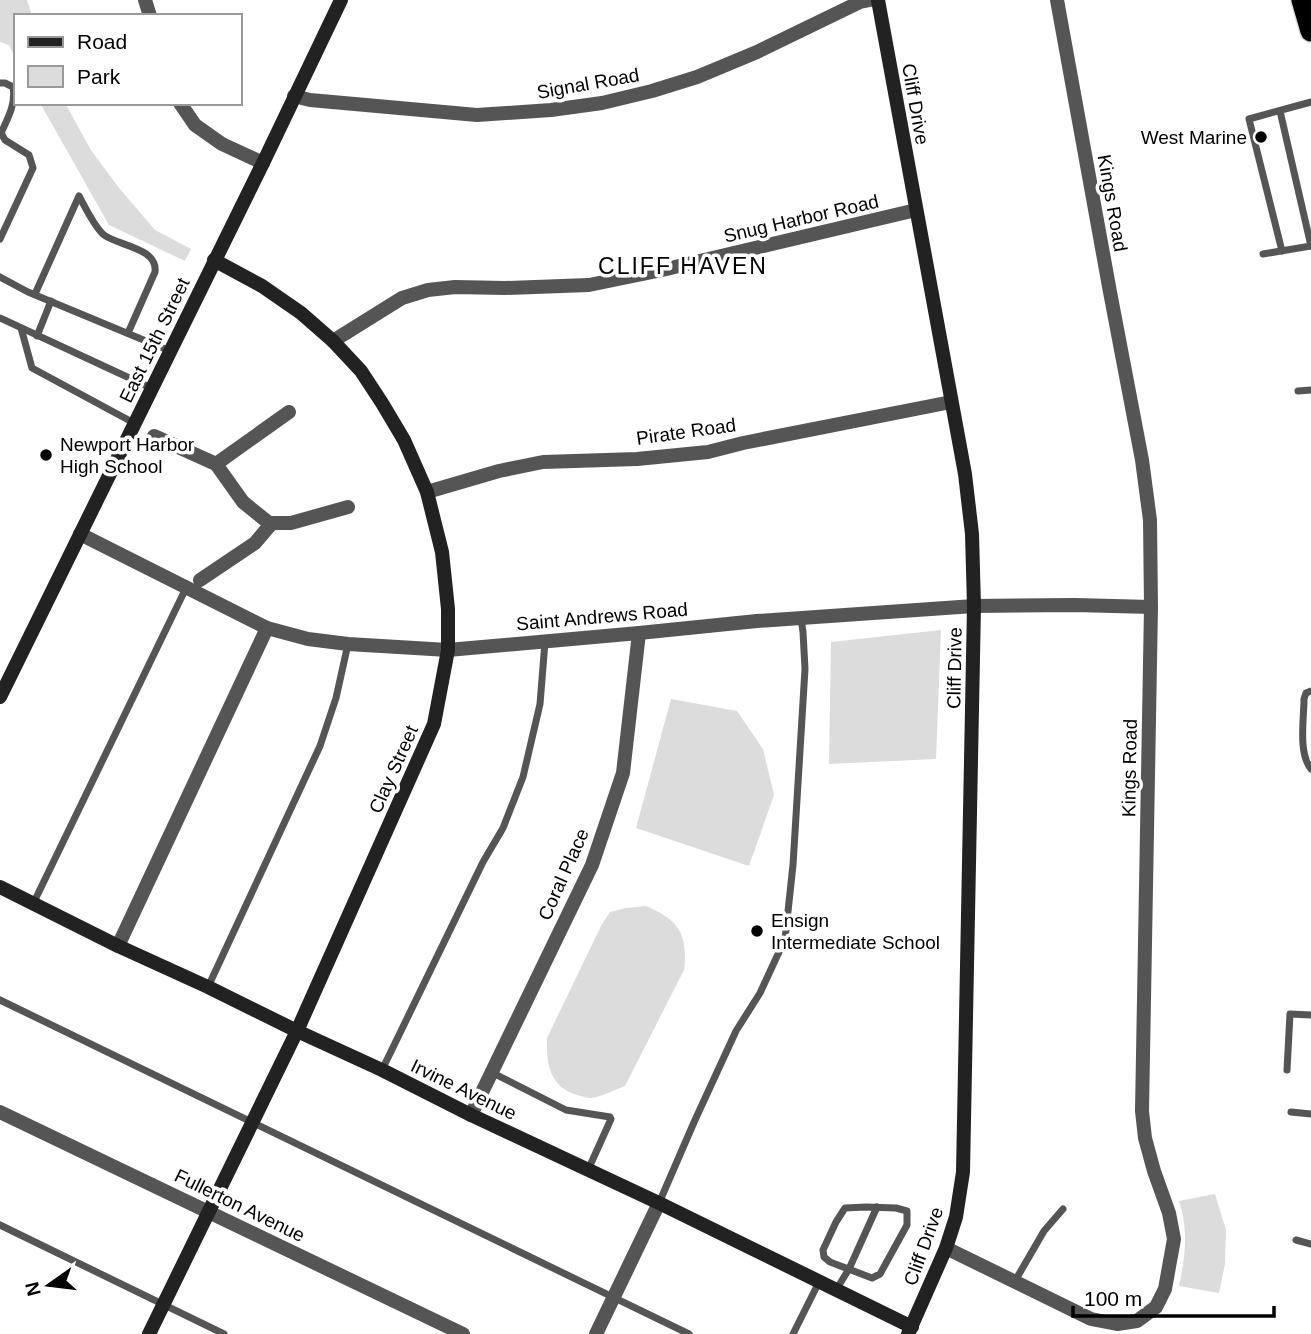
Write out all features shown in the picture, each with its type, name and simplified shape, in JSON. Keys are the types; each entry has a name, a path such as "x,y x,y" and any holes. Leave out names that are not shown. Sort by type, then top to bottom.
{"highway":[{"path":"1301,0 1311,31"}],"street":[{"name":"East 15th Street","path":"0,696 341,0"},
{"name":"Signal Road","path":"294,96 310,100 477,115 602,103 698,77 757,52 860,2 870,0"},
{"name":"Cliff Drive","path":"878,0 965,474 972,534 974,606 963,1172 956,1217 946,1248 910,1330"},
{"name":"Kings Road","path":"946,1248 1091,1319 1117,1324 1137,1321 1156,1307 1165,1289 1174,1239 1169,1213 1148,1149 1142,1111 1152,607 1150,520 1142,460 1057,0"},
{"path":"181,105 195,124 222,144 262,163"},
{"name":"Snug Harbor Road","path":"333,341 402,298 428,289 589,285 916,210"},
{"name":"Clay Street","path":"149,1334 297,1031 435,724 448,650 448,609 442,552 427,492 404,440 382,403 361,371 333,341 301,313 262,286 214,260"},
{"name":"Pirate Road","path":"427,492 499,471 543,462 638,459 708,452 951,402"},
{"path":"216,464 289,412"},
{"path":"155,436 216,464 243,502 269,523 291,523 348,507"},
{"path":"200,580 256,543 272,523"},
{"name":"Saint Andrews Road","path":"79,534 267,628 308,639 348,644 448,650 801,618 974,606 1152,607"},
{"path":"118,946 267,628"},
{"name":"Coral Place","path":"471,1115 592,865 623,773 639,633"},
{"name":"Irvine Avenue","path":"0,887 118,946 659,1203 910,1330"},
{"name":"Fullerton Avenue","path":"0,1112 463,1334"},
{"path":"596,1334 659,1203"}],"lane":[{"path":"0,83 13,87 14,92 12,111 1,133 5,140 29,156 33,168 0,239"},
{"path":"1282,251 1249,118 1311,102"},
{"path":"1263,254 1311,246 1280,111"},
{"path":"0,150 5,140"},
{"path":"35,294 79,196 103,235 150,256 156,265 128,333"},
{"path":"0,277 170,351"},
{"path":"37,336 51,301"},
{"path":"0,318 151,388"},
{"path":"21,328 32,368 134,423"},
{"path":"1298,391 1311,390"},
{"path":"33,904 186,587"},
{"path":"659,1203 736,1031 760,993 785,939 793,865 805,669 801,618"},
{"path":"382,1070 483,862 503,828 523,777 540,704 545,641"},
{"path":"208,987 320,746 336,698 348,644"},
{"path":"1311,691 1306,693 1304,699 1304,748 1311,769"},
{"path":"0,1000 690,1334"},
{"path":"1287,1070 1290,1014 1311,1015"},
{"path":"491,1072 566,1111 611,1119 588,1170"},
{"path":"1291,1112 1311,1114"},
{"path":"845,1208 897,1208 907,1211 907,1225 880,1274 872,1278 849,1269 830,1262 824,1257 823,1250 845,1208"},
{"path":"836,1291 877,1208"},
{"path":"1015,1282 1044,1231 1063,1209"},
{"path":"0,1225 224,1334"},
{"path":"1296,1240 1311,1244"},
{"path":"793,1334 819,1282"}],"green space":[{"path":"0,0 27,0 31,14 14,14 14,55 9,45 0,42"},
{"path":"41,105 66,105 91,150 155,230 191,249 185,261 109,225"},
{"path":"941,630 936,759 829,764 831,642"},
{"path":"671,699 737,711 763,749 774,795 749,866 636,828"},
{"path":"646,906 666,917 679,930 684,947 684,970 625,1086 593,1098 577,1095 555,1080 547,1057 547,1038 610,912"},
{"path":"1215,1194 1226,1230 1225,1264 1219,1293 1179,1286 1185,1244 1179,1201"}],"place":[{"name":"West Marine","path":"1261,137"},
{"name":"Newport Harbor High School","path":"46,455"},
{"name":"Ensign Intermediate School","path":"757,931"}],"district":[{"name":"CLIFF HAVEN","path":"683,266"}]}
